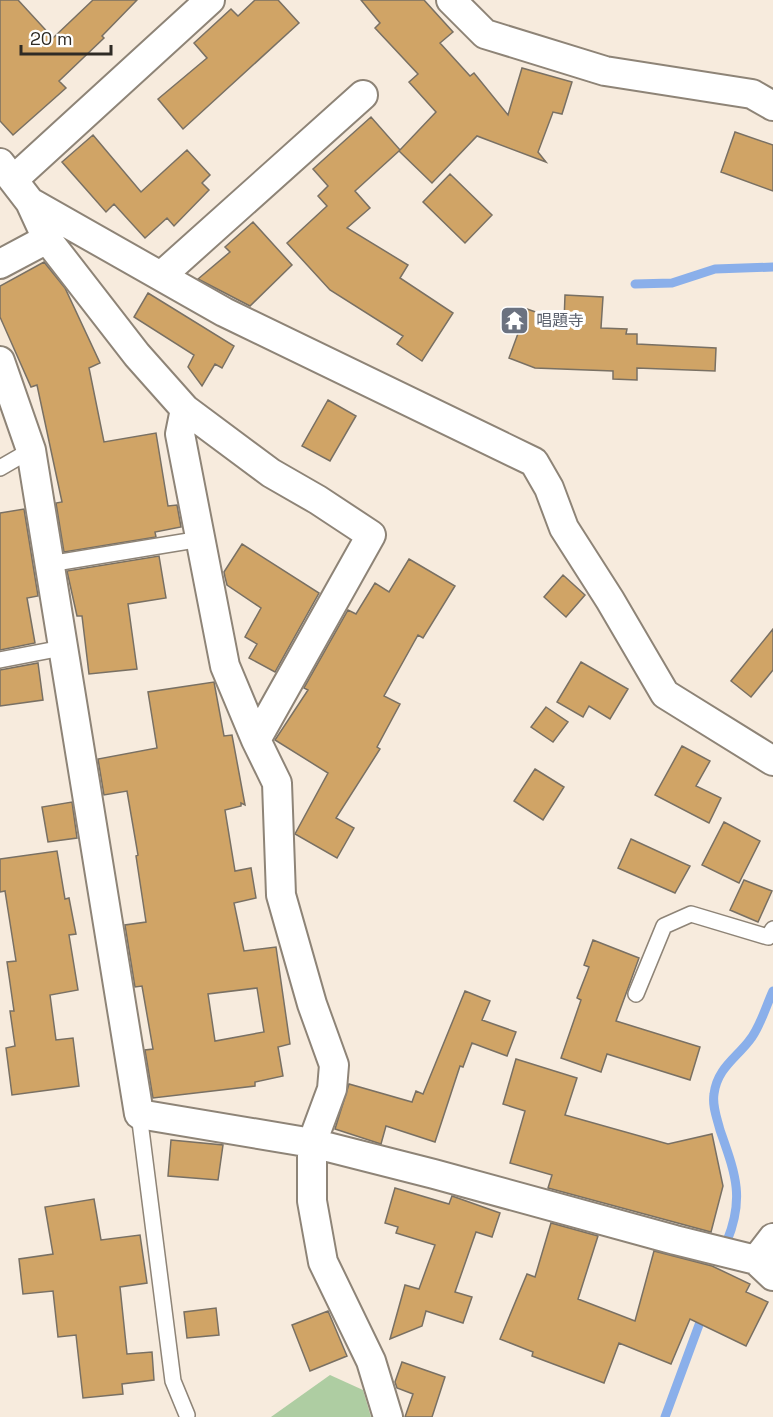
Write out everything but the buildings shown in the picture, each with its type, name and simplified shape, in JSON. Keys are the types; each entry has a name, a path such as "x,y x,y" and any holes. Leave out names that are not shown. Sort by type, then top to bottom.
{"street":[{"path":"210,0 6,171 30,202 47,239 137,355 185,409 271,473 318,500 371,536 256,740"},
{"path":"451,0 485,34 605,71 753,94 773,106"},
{"path":"161,276 363,95"},
{"path":"30,202 224,312 534,462 549,488 564,528 610,600 665,694 773,761"},
{"path":"0,264 47,239"},
{"path":"0,361 31,450 139,1114 312,1143 675,1240 767,1258"},
{"path":"185,409 180,434 225,666 277,783 281,895 312,1004 334,1065 332,1089 312,1143 312,1201 323,1262 371,1361 388,1417"}],"lane":[{"path":"0,468 31,450"},
{"path":"49,564 201,538"},
{"path":"0,660 62,648"},
{"path":"636,994 664,926 691,914 768,937 773,929"},
{"path":"139,1114 173,1381 187,1415"}],"green space":[{"path":"330,1375 363,1390 371,1417 271,1417"}],"waterway":[{"path":"635,284 672,283 715,269 773,267"},
{"path":"727,1241 736,1211 736,1185 715,1112 714,1094 723,1071 756,1030 773,991"},
{"path":"665,1417 703,1314"}],"place":[{"name":"唱題寺","path":"515,320"}]}
